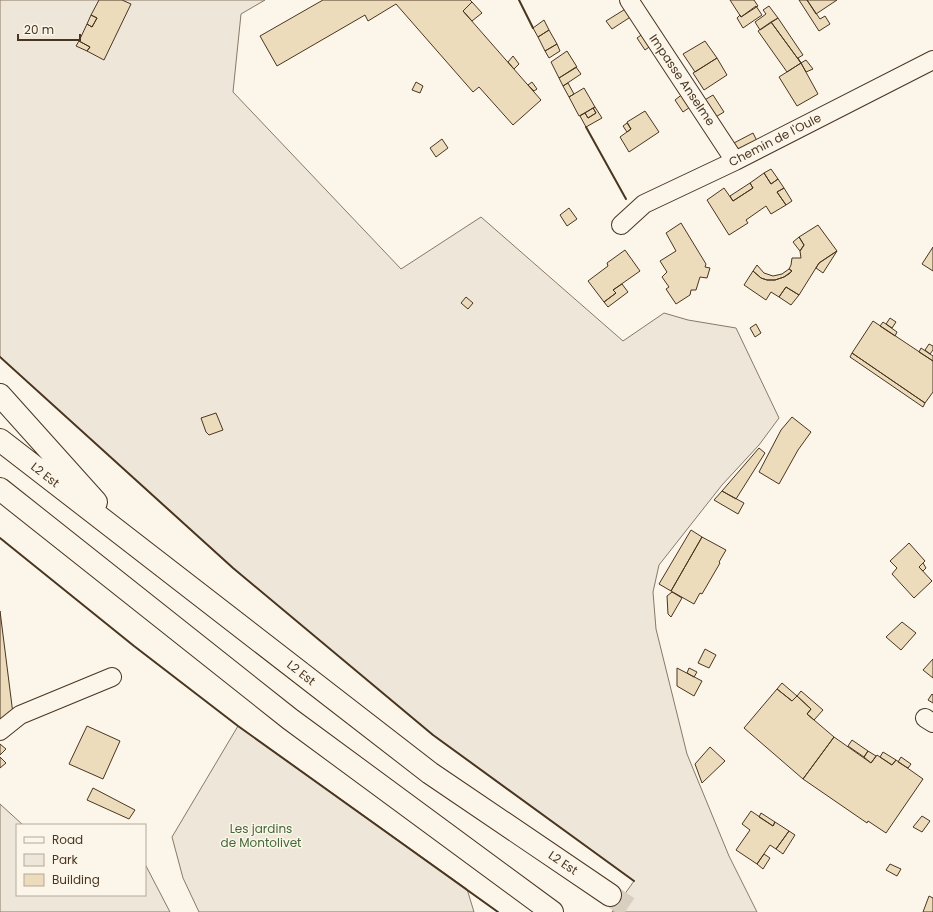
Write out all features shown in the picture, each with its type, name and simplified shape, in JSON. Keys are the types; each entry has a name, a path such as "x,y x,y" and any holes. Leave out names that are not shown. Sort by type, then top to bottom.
{"highway":[{"path":"0,395 131,542"},
{"name":"L2 Est","path":"0,440 430,773 610,895"},
{"path":"3,492 290,719 552,912"}],"street":[{"name":"Impasse Anselme","path":"629,0 735,161"},
{"name":"Chemin de l'Oule","path":"622,225 644,204 735,161 933,60"},
{"path":"0,731 20,715 112,677"}],"green space":[{"path":"0,0 265,0 241,14 233,92 401,269 481,217 623,341 664,313 688,320 736,328 779,418 759,445 722,485 659,565 653,592 656,629 687,754 729,856 757,912 612,912 634,881 433,735 233,568 0,357"},
{"name":"Les jardins de Montolivet","path":"238,726 467,889 474,912 199,912 183,878 172,837"},
{"path":"0,804 22,824 16,824 16,896 146,896 146,866 170,912 0,912"}],"building":[{"path":"99,0 122,0 131,4 104,60 87,51 90,47 79,41 87,24 92,27 97,18 91,15"},
{"path":"323,0 470,0 472,2 463,11 541,100 513,125 479,87 473,92 396,4 368,21 365,15 277,66 260,36"},
{"path":"730,0 754,0 758,6 741,17"},
{"path":"799,0 807,0 820,19 825,16 830,24 819,31"},
{"path":"807,0 837,0 816,14"},
{"path":"472,2 482,13 472,21 463,11"},
{"path":"756,6 762,15 743,28 737,18 740,15 741,17"},
{"path":"769,6 778,18 760,30 755,22 766,14 763,10"},
{"path":"627,8 632,16 612,29 606,21"},
{"path":"91,15 97,18 92,27 87,24"},
{"path":"778,18 803,55 798,58 801,63 771,22"},
{"path":"544,20 549,30 538,37 533,28"},
{"path":"771,22 801,63 787,72 758,31"},
{"path":"549,30 557,44 545,51 538,37"},
{"path":"644,33 652,45 645,50 637,38"},
{"path":"79,41 90,47 87,51 76,46"},
{"path":"705,41 717,58 695,72 683,54"},
{"path":"557,44 560,51 549,58 545,51"},
{"path":"567,51 577,67 559,78 551,62"},
{"path":"513,56 519,64 514,69 508,62"},
{"path":"717,58 727,75 704,90 693,73"},
{"path":"806,60 813,69 806,72 801,63"},
{"path":"801,63 818,94 797,106 779,77"},
{"path":"576,67 581,74 563,86 559,78"},
{"path":"416,82 423,86 420,93 412,90"},
{"path":"532,82 537,89 534,91 528,85"},
{"path":"568,83 574,94 569,97 563,86"},
{"path":"584,88 595,107 579,116 569,97"},
{"path":"684,93 693,105 683,112 675,100"},
{"path":"713,95 724,112 714,118 703,101"},
{"path":"595,107 602,118 586,127 580,116 585,113 588,118 596,113 593,108"},
{"path":"593,108 596,113 588,118 585,113"},
{"path":"645,111 659,132 629,152 620,137 631,129 627,122"},
{"path":"627,123 631,129 627,132 623,126"},
{"path":"753,133 758,143 742,150 733,146 732,144"},
{"path":"442,139 448,148 436,157 430,148"},
{"path":"771,169 778,179 771,184 764,173"},
{"path":"764,173 771,184 778,179 784,188 777,192 786,205 771,214 766,206 746,220 748,223 729,235 707,200 724,188 733,201 753,188 750,183"},
{"path":"750,183 753,188 733,201 730,196"},
{"path":"784,188 792,201 786,205 777,192"},
{"path":"569,208 577,219 567,226 560,215"},
{"path":"681,223 706,264 705,267 710,268 707,278 700,277 696,290 691,290 690,295 676,304 666,289 669,287 662,277 667,272 660,261 676,251 666,233"},
{"path":"818,225 837,251 819,263 799,295 786,287 779,297 771,292 766,300 744,285 753,271 761,278 767,280 775,280 789,274 792,271 789,269 792,258 801,258 800,251 804,245 799,237"},
{"path":"799,237 804,245 800,251 793,242"},
{"path":"933,247 933,271 922,264"},
{"path":"625,250 640,271 613,290 616,293 604,302 588,281 608,266 607,263"},
{"path":"837,251 823,273 816,268 819,263"},
{"path":"757,265 764,273 773,276 782,274 789,269 792,271 784,277 775,280 767,280 761,278 753,271"},
{"path":"622,284 628,292 608,307 604,302 616,293 613,290"},
{"path":"786,287 799,295 791,305 779,297"},
{"path":"466,297 473,303 468,309 461,303"},
{"path":"890,318 896,322 892,328 886,324"},
{"path":"873,321 933,361 933,392 925,403 852,353"},
{"path":"883,322 897,332 895,336 880,326"},
{"path":"756,324 761,333 755,337 750,328"},
{"path":"929,344 933,346 933,350 930,354 925,350"},
{"path":"921,348 933,356 933,361 919,352"},
{"path":"852,353 925,403 923,407 850,357"},
{"path":"216,413 223,430 209,435 206,432 201,418"},
{"path":"792,417 811,432 798,450 779,484 759,472 781,430"},
{"path":"759,448 765,453 736,499 722,491"},
{"path":"722,491 744,503 738,514 714,500"},
{"path":"691,530 702,537 671,591 659,584"},
{"path":"702,537 726,550 702,594 700,593 694,604 671,591"},
{"path":"909,543 925,561 919,567 932,581 914,598 892,574 897,568 890,561"},
{"path":"923,563 926,568 923,571 919,567"},
{"path":"672,592 682,598 671,617 668,614 667,596"},
{"path":"0,611 13,714 0,724"},
{"path":"902,622 916,633 901,650 886,637"},
{"path":"705,649 716,655 709,668 698,663"},
{"path":"933,659 933,678 923,670"},
{"path":"677,668 702,681 694,696 677,686"},
{"path":"689,668 697,672 694,677 687,673"},
{"path":"782,683 797,696 792,701 777,689"},
{"path":"777,689 792,701 797,696 811,709 807,714 834,737 803,779 744,728"},
{"path":"801,691 823,710 814,720 807,714 811,709 797,696"},
{"path":"932,694 933,695 933,703 928,700"},
{"path":"87,726 120,741 103,779 69,764"},
{"path":"834,737 871,763 877,755 892,765 896,760 923,779 886,833 868,821 867,823 803,779"},
{"path":"852,740 868,751 864,757 848,746"},
{"path":"0,744 6,749 0,755"},
{"path":"710,747 725,761 702,783 695,764"},
{"path":"868,751 876,756 871,763 864,757"},
{"path":"883,752 896,760 892,765 880,757"},
{"path":"0,757 6,763 0,768"},
{"path":"901,757 911,764 908,768 898,762"},
{"path":"93,788 135,810 129,819 87,800"},
{"path":"751,811 773,826 775,822 789,831 776,849 770,845 757,864 736,850 750,830 742,824"},
{"path":"761,813 775,822 773,826 759,817"},
{"path":"922,816 930,821 922,832 913,827"},
{"path":"789,831 795,835 783,854 776,849"},
{"path":"764,854 770,858 763,869 757,864"},
{"path":"890,864 901,869 897,876 886,870"},
{"path":"929,896 933,898 933,912 923,912"}],"tunnel":[{"path":"610,895 635,912"}],"wall":[{"path":"519,0 533,28"},
{"path":"586,127 626,199"},
{"path":"0,357 233,568 433,735 634,881"},
{"path":"0,538 134,646 238,726 498,912"}]}
